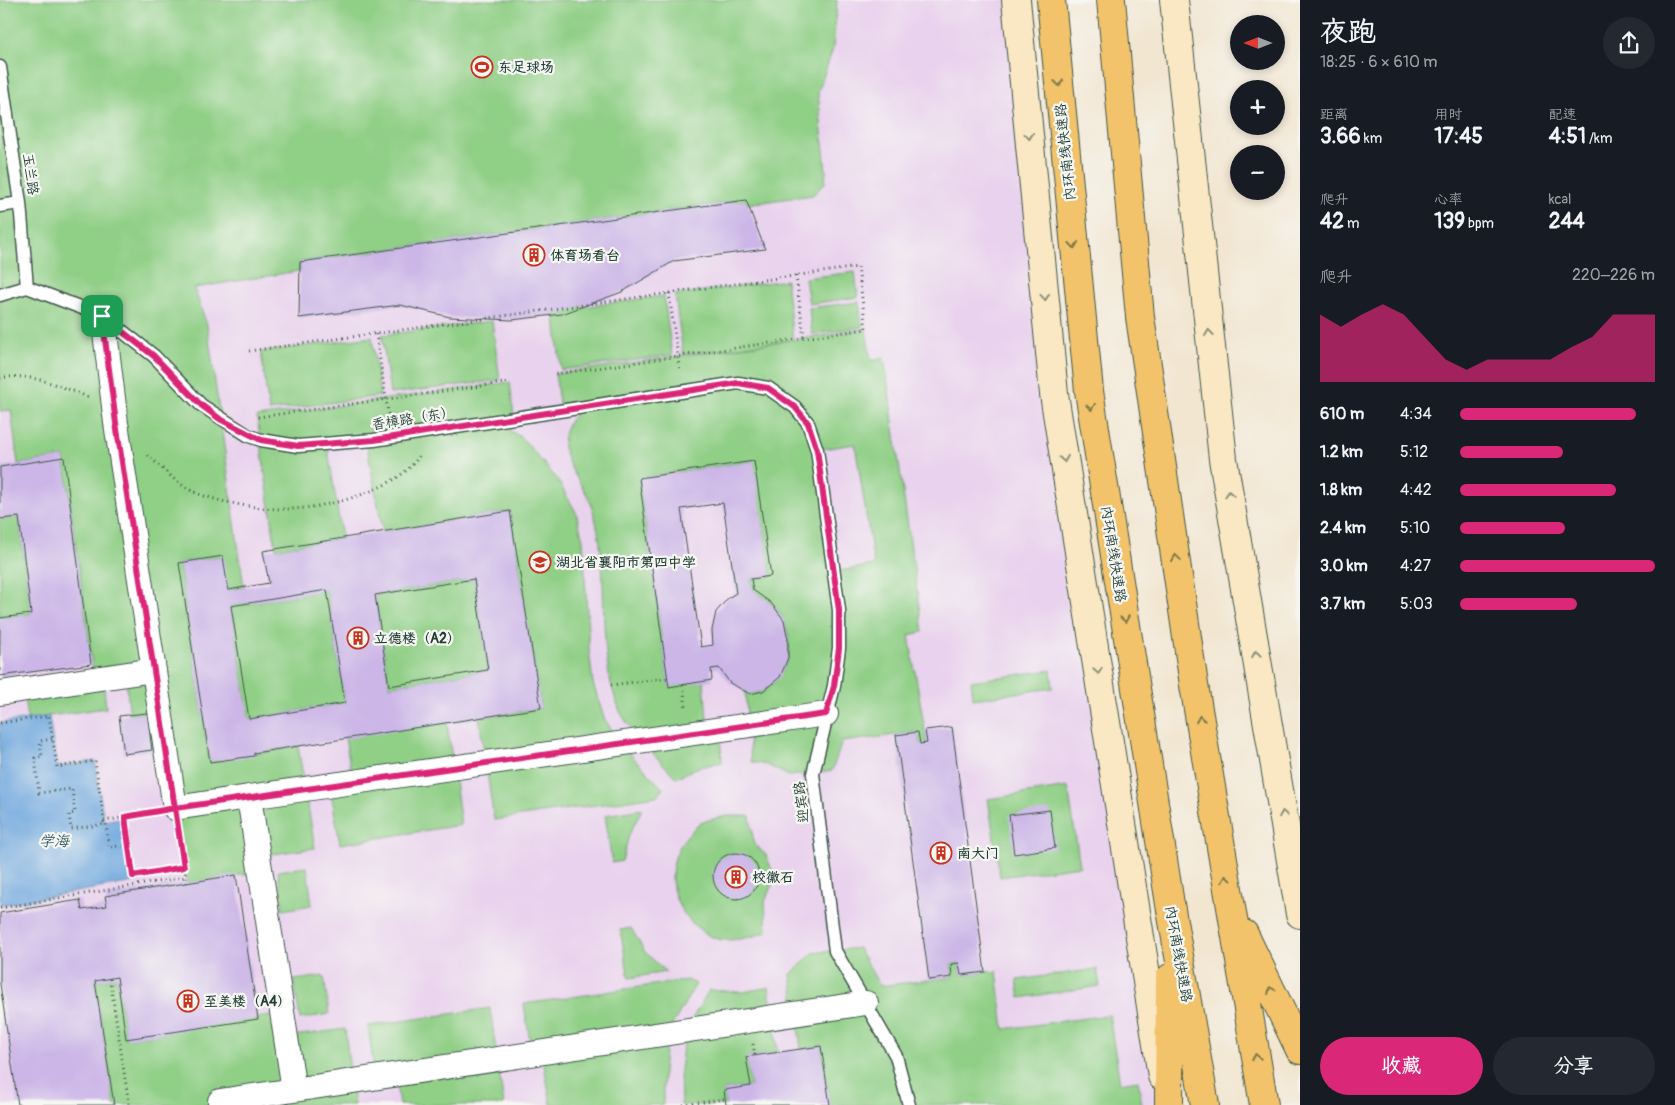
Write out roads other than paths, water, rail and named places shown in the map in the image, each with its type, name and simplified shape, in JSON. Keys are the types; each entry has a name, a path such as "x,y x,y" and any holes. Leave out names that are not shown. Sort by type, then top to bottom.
{"highway":[{"path":"1044,0 1055,47"},
{"name":"内环南线快速路","path":"1050,0 1088,391 1170,904 1205,1105"},
{"path":"1111,0 1140,317 1194,685 1264,1105"},
{"path":"1114,38 1118,0"},
{"path":"1168,1105 1170,904"},
{"path":"1230,906 1300,1050"}],"main road":[{"path":"1016,0 1054,394 1168,1105"},
{"path":"1174,0 1223,459 1300,914"}],"street":[{"path":"102,316 116,423 175,808 826,714"},
{"path":"0,693 154,670"},
{"path":"249,797 294,1090"},
{"path":"221,1105 220,1101 866,1003"}],"lane":[{"name":"玉兰路","path":"0,67 20,203 27,287"},
{"path":"0,206 20,203"},
{"path":"0,295 27,287"},
{"name":"香樟路（东）","path":"27,287 102,316 154,356 201,405 220,419 261,440 298,446 374,440 738,383 768,388 795,407 808,423 817,450"},
{"name":"迎宾路","path":"817,450 839,610 839,648 834,686 812,774 835,951 896,1056 909,1105"}],"water":[{"name":"学海","path":"49,716 57,767 95,761 104,821 125,817 134,882 0,905 0,723"}],"place":[{"name":"东足球场","path":"482,67"},
{"name":"体育场看台","path":"534,255"},
{"name":"湖北省襄阳市第四中学","path":"540,562"},
{"name":"立德楼（A2）","path":"358,638"},
{"name":"南大门","path":"941,853"},
{"name":"校徽石","path":"736,877"},
{"name":"至美楼（A4）","path":"188,1001"}]}
